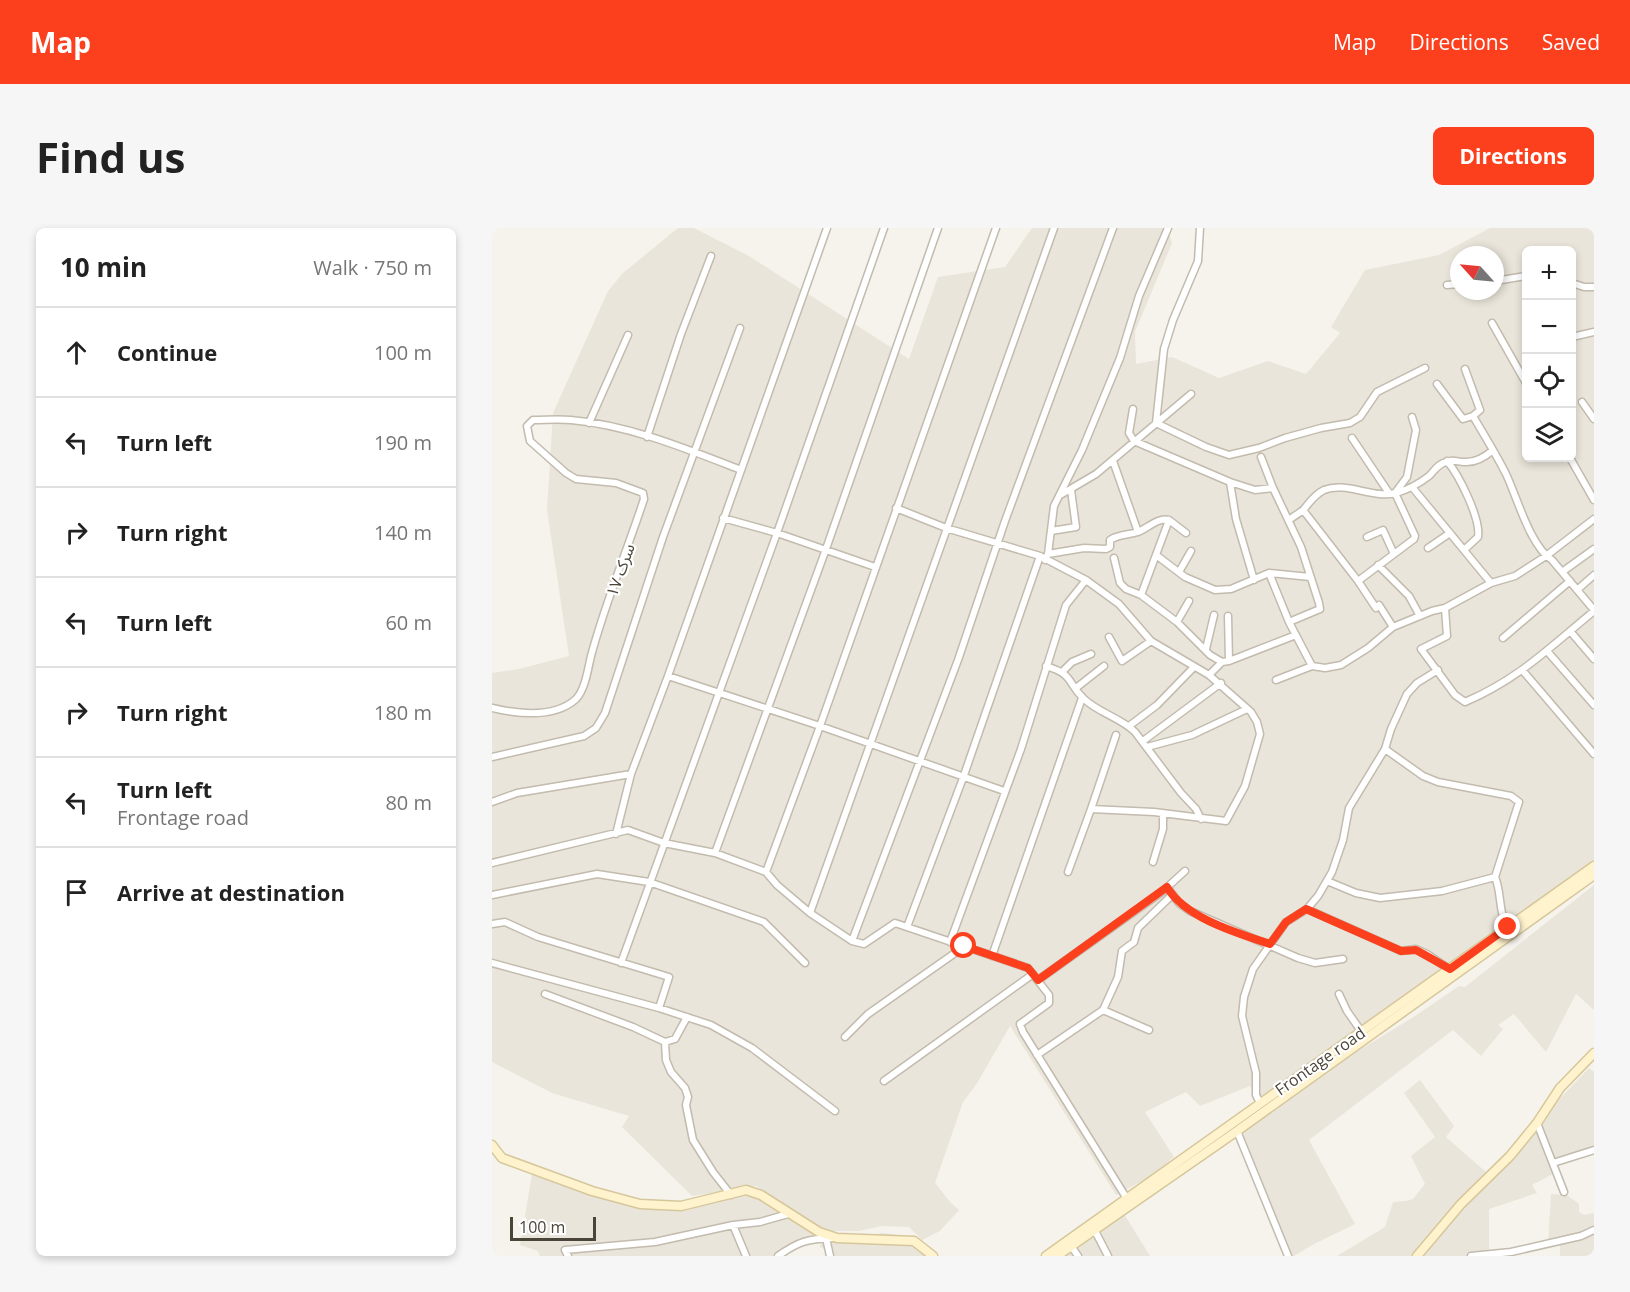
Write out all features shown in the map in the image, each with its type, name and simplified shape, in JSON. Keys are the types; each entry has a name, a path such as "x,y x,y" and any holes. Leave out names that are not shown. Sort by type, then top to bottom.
{"main road":[{"name":"Frontage road","path":"1046,1256 1129,1202 1260,1103 1361,1031 1452,971 1508,927 1594,866"},
{"path":"1057,1256 1129,1202 1237,1131 1452,971 1594,875"},
{"path":"1417,1256 1461,1204 1510,1156 1538,1123 1560,1088 1594,1053"},
{"path":"492,1145 502,1158 617,1199 640,1204 681,1206 746,1190 761,1195 819,1232 837,1238 914,1241 933,1256"}],"street":[{"path":"616,834 631,774 827,228"},
{"path":"621,963 777,533 884,228"},
{"path":"715,854 826,549 938,228"},
{"path":"766,872 996,228"},
{"path":"810,913 1054,228"},
{"path":"852,941 921,762 997,545 1113,228"},
{"path":"907,927 1044,557 1052,531 1054,506 1062,495 1120,358 1139,296 1168,228"},
{"path":"1156,423 1164,349 1173,320 1198,261 1200,228"},
{"path":"647,437 681,334 711,256"},
{"path":"1504,280 1522,277"},
{"path":"1576,284 1594,287"},
{"path":"1492,323 1522,374"},
{"path":"492,756 584,736 596,728 605,713 637,614 740,328"},
{"path":"1576,336 1594,333"},
{"path":"628,335 589,423 647,437 741,470"},
{"path":"1156,423 1228,455 1259,448 1321,428 1350,423 1360,417 1377,392 1425,368"},
{"path":"1437,384 1462,418 1473,416 1480,410 1465,369"},
{"path":"1062,495 1113,461 1191,394"},
{"path":"1582,402 1594,419"},
{"path":"1133,409 1129,433 1134,441 1230,482 1255,490 1273,488"},
{"path":"1445,608 1447,636 1421,649 1455,695 1466,702 1488,693 1523,671 1594,610 1546,556 1534,537 1506,475 1473,416"},
{"path":"1392,494 1407,477 1416,430 1412,417"},
{"name":"سرک ۱۷","path":"492,708 512,712 547,713 562,709 578,698 586,678 599,624 623,561 644,495 615,483 576,479 530,441 527,426 533,420 571,420 589,423"},
{"path":"1352,438 1392,494 1415,537 1358,581"},
{"path":"1289,520 1304,510 1312,497 1326,489 1341,488 1370,494 1392,494 1412,487 1427,477 1438,465 1447,461 1465,462 1485,458 1492,450"},
{"path":"1262,456 1273,488 1304,555 1320,609 1289,622"},
{"path":"1113,461 1138,532"},
{"path":"1447,461 1455,471 1478,522 1478,537 1464,550"},
{"path":"1572,462 1594,500"},
{"path":"1230,482 1236,519 1254,580"},
{"path":"1412,487 1491,583"},
{"path":"1052,531 1076,527 1071,490"},
{"path":"896,508 997,545 1044,557 1086,580 1119,603 1151,641 1221,683 1247,708 1257,722 1260,734 1245,786 1226,821 1091,809"},
{"path":"1304,510 1376,608 1379,605 1393,627"},
{"path":"723,518 777,533 875,567"},
{"path":"1044,557 1084,548 1106,549 1110,547 1110,540 1114,537 1138,532 1162,519 1169,520 1186,533"},
{"path":"1276,680 1312,666 1325,668 1341,665 1368,648 1393,627 1445,608 1491,583 1515,576 1546,556 1594,519"},
{"path":"1141,595 1169,520"},
{"path":"1367,537 1383,530 1394,554"},
{"path":"1428,548 1450,533"},
{"path":"1562,572 1594,549"},
{"path":"1179,572 1191,550"},
{"path":"1156,555 1179,572 1215,590 1231,589 1269,573 1310,576"},
{"path":"1114,558 1120,583 1126,589 1141,595 1177,622 1206,649 1210,656 1226,661"},
{"path":"1378,565 1409,596 1420,616"},
{"path":"1269,573 1289,622 1312,666"},
{"path":"1577,590 1594,575"},
{"path":"950,942 1032,717 1066,605 1086,580"},
{"path":"1503,638 1570,581"},
{"path":"1587,601 1594,595"},
{"path":"1177,622 1189,601"},
{"path":"1206,649 1214,615"},
{"path":"1226,661 1228,616"},
{"path":"1570,630 1594,659"},
{"path":"1209,675 1226,661 1296,634"},
{"path":"1109,637 1122,661 1151,641"},
{"path":"1547,651 1594,705"},
{"path":"1063,671 1072,662 1091,654"},
{"path":"1046,666 1063,671 1082,698 1100,711 1129,726 1148,747 1181,793 1196,809 1201,819"},
{"path":"1076,688 1104,666"},
{"path":"1129,726 1157,705 1194,667"},
{"path":"1260,1103 1256,1095 1256,1073 1242,1016 1244,997 1253,969 1286,922 1312,904 1332,872 1343,840 1349,808 1385,749 1391,729 1407,694 1417,683 1438,670"},
{"path":"1523,671 1594,754"},
{"path":"668,676 820,726 1004,791"},
{"path":"1143,741 1221,683"},
{"path":"992,956 1082,698"},
{"path":"1148,747 1192,735 1247,708"},
{"path":"1068,872 1116,735"},
{"path":"1385,749 1423,776 1438,782 1517,799 1519,802 1495,877 1499,887 1502,919 1508,927"},
{"path":"492,802 517,794 631,774"},
{"path":"1153,862 1163,829 1163,814"},
{"path":"492,863 628,830 664,843 715,854 766,872 777,885 810,913 852,941 864,944 895,923 1028,968 1049,995 1049,1003 1020,1024 1023,1032 1129,1202"},
{"path":"1038,980 1167,887 1185,871"},
{"path":"492,896 597,874 649,882 764,922 805,963"},
{"path":"1326,881 1356,893 1380,898 1442,891 1495,877"},
{"path":"1167,887 1172,895 1190,911 1298,957 1315,963 1343,959"},
{"path":"1037,1055 1103,1010 1118,976 1122,951 1134,942 1138,928 1172,895"},
{"path":"1306,909 1401,951 1416,950 1427,954 1452,971"},
{"path":"492,924 505,922 538,937 669,977 659,1008"},
{"path":"845,1038 868,1014 964,946"},
{"path":"492,963 659,1008 711,1025 752,1048 834,1111"},
{"path":"884,1081 1033,974"},
{"path":"545,994 633,1026 665,1042 675,1039 687,1017"},
{"path":"1340,994 1347,1011 1361,1031"},
{"path":"1103,1010 1149,1030"},
{"path":"665,1042 666,1060 671,1072 685,1088 688,1097 686,1105 693,1140 713,1173 731,1195"},
{"path":"1538,1123 1564,1192"},
{"path":"1237,1131 1288,1256"},
{"path":"1553,1163 1594,1150"},
{"path":"568,1256 565,1250 655,1242 733,1225 760,1222 788,1214"},
{"path":"733,1225 746,1256"},
{"path":"1094,1229 1108,1256"},
{"path":"1471,1256 1511,1252 1581,1236 1594,1230"},
{"path":"778,1256 795,1244 818,1238 837,1238"},
{"path":"826,1238 830,1256"},
{"path":"1071,1246 1078,1256"}],"shaded area":[{"path":"678,228 694,228 749,256 909,359 938,277 1005,267 1032,228 1167,228 1172,243 1135,332 1136,364 1172,357 1219,378 1268,361 1306,374 1340,333 1331,327 1365,270 1439,255 1450,249 1450,300 1504,300 1504,246 1456,246 1490,228 1594,228 1594,862 1258,1100 1250,1086 1200,1106 1186,1092 1145,1112 1174,1157 1151,1176 1116,1195 1010,1026 976,1085 963,1102 935,1183 959,1210 940,1231 922,1240 909,1227 882,1226 859,1231 829,1231 808,1222 756,1186 692,1196 622,1127 629,1116 552,1093 492,1062 492,673 519,669 569,656 547,510 553,413 608,291 623,273"},
{"path":"1594,885 1594,1010 1576,994 1546,1052 1514,1014 1498,1025 1503,1029 1481,1056 1453,1030 1309,1140 1355,1224 1294,1256 1289,1256 1240,1132 1327,1070 1459,986 1465,987"},
{"path":"1589,1068 1594,1072 1594,1156 1591,1151 1551,1161 1555,1173 1532,1185 1537,1193 1489,1209 1489,1251 1475,1256 1337,1256 1385,1227 1393,1202 1413,1199 1425,1184 1411,1156 1435,1137 1404,1093 1420,1080 1454,1126 1446,1137 1486,1172 1509,1152"},
{"path":"532,1174 605,1198 644,1207 751,1194 764,1200 816,1235 812,1244 798,1247 782,1256 540,1256 538,1251 520,1245"},
{"path":"1551,1194 1567,1195 1579,1204 1579,1212 1584,1215 1594,1213 1594,1256 1560,1256 1560,1243 1548,1244"},
{"path":"1124,1214 1150,1256 1065,1256 1092,1237"},
{"path":"883,1233 910,1237 925,1256 829,1256 827,1251 819,1246 825,1241"}],"route":[{"path":"964,946 1028,968 1038,980 1167,887 1179,903 1190,911 1270,944 1286,922 1306,909 1401,951 1416,950 1427,954 1450,969 1508,927"}]}
